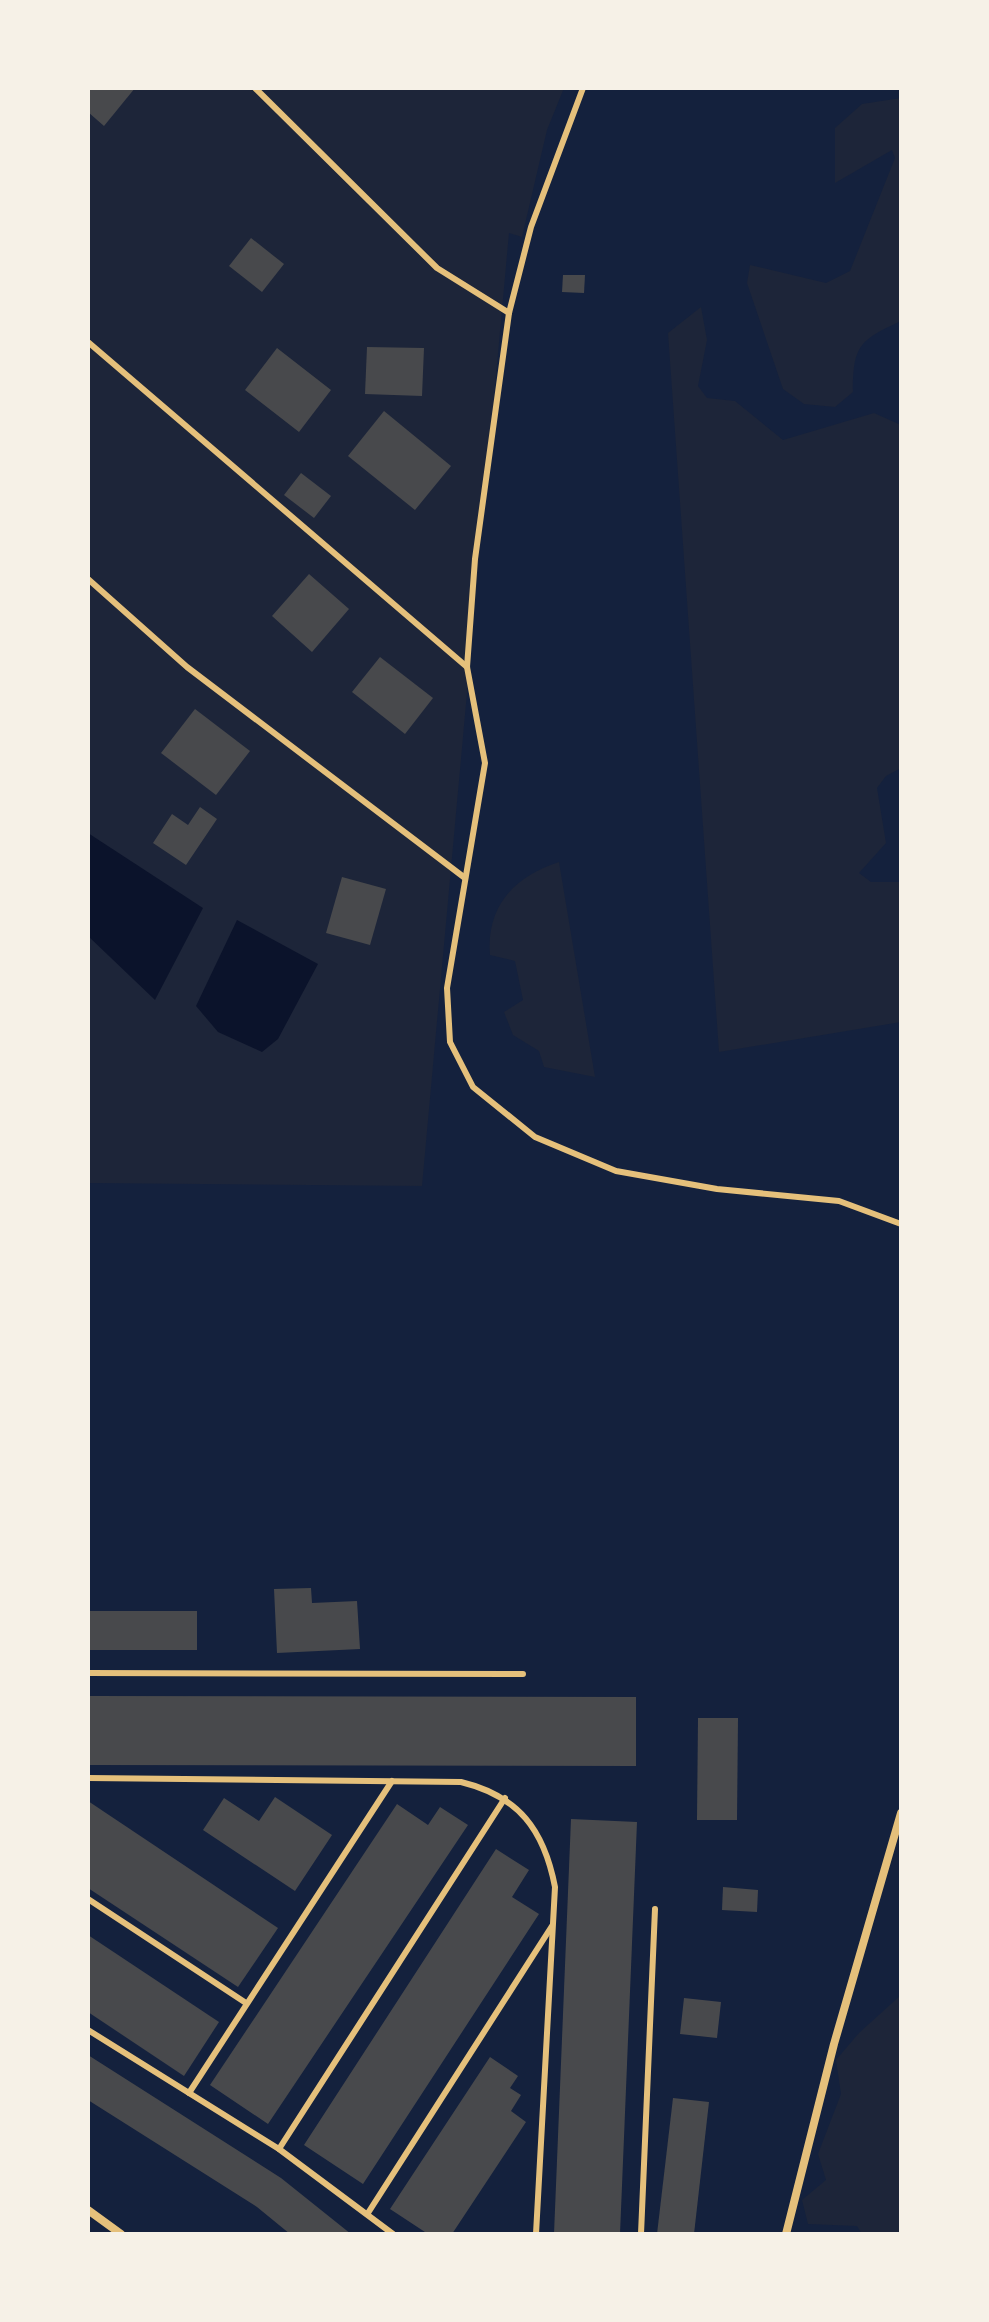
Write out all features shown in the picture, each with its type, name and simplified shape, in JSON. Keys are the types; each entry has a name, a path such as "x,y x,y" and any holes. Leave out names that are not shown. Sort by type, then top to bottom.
{"street":[{"path":"786,2234 822,2088 901,1813"},
{"path":"88,2210 121,2234"}],"lane":[{"path":"255,88 437,268 509,313"},
{"path":"583,88 531,227 509,313 475,559 467,667 485,763 447,988 450,1042 473,1087 522,1127 535,1137 616,1171 717,1189 839,1201 901,1224"},
{"path":"88,342 467,667"},
{"path":"88,579 187,667 465,878"},
{"path":"88,1673 523,1674"},
{"path":"88,1778 461,1782 505,1798 532,1825 548,1853 555,1887 536,2234"},
{"path":"189,2093 392,1781"},
{"path":"279,2149 505,1798"},
{"path":"88,1899 246,2003"},
{"path":"641,2234 655,1909"},
{"path":"368,2213 554,1923"},
{"path":"88,2030 279,2149 393,2234"}],"shaded area":[{"path":"88,88 564,88 547,130 522,237 509,233 422,1186 88,1183"},
{"path":"901,98 901,321 868,339 862,346 855,364 853,392 835,407 804,404 783,389 747,283 750,265 826,283 850,271 895,158 892,150 835,183 835,128 862,104"},
{"path":"701,307 707,340 698,386 707,398 735,401 783,440 874,413 901,425 901,768 886,776 877,788 886,843 859,873 871,882 901,882 901,1022 719,1052 668,333"},
{"path":"88,833 203,908 155,1000 88,936"},
{"path":"559,862 595,1077 544,1067 539,1051 513,1035 504,1012 523,1000 515,961 490,955 493,922 506,895 529,876"},
{"path":"237,920 318,964 278,1039 262,1052 218,1032 196,1006"},
{"path":"901,1995 901,2234 862,2234 857,2226 808,2224 802,2200 826,2180 818,2154 841,2094 836,2060 859,2033"}],"building":[{"path":"91,88 135,88 104,126 88,112 88,92"},
{"path":"251,238 284,264 262,292 229,266"},
{"path":"563,275 585,275 584,293 562,292"},
{"path":"367,347 424,348 422,396 365,394"},
{"path":"277,348 331,390 299,432 245,390"},
{"path":"384,411 451,466 415,510 348,456"},
{"path":"301,473 331,496 314,518 284,495"},
{"path":"309,574 349,609 312,652 272,616"},
{"path":"380,657 433,698 405,734 352,692"},
{"path":"195,709 250,751 216,795 161,753"},
{"path":"200,807 217,819 186,865 153,843 172,814 188,825"},
{"path":"342,877 386,889 370,945 326,933"},
{"path":"311,1588 312,1603 357,1601 360,1649 277,1653 274,1589"},
{"path":"88,1611 197,1611 197,1650 88,1650"},
{"path":"88,1696 636,1697 636,1766 88,1765"},
{"path":"698,1718 738,1718 737,1820 697,1820"},
{"path":"275,1797 332,1835 295,1891 203,1830 224,1798 259,1821"},
{"path":"88,1801 278,1928 238,1987 88,1888"},
{"path":"397,1804 428,1825 440,1807 468,1825 268,2124 210,2085"},
{"path":"571,1819 637,1822 620,2234 554,2234"},
{"path":"496,1849 529,1870 512,1897 539,1914 363,2184 304,2145"},
{"path":"723,1887 758,1890 757,1912 722,1910"},
{"path":"88,1935 219,2022 184,2076 88,2012"},
{"path":"684,1998 721,2002 717,2038 680,2034"},
{"path":"88,2055 281,2178 351,2234 290,2234 257,2207 88,2100"},
{"path":"490,2057 518,2076 510,2088 521,2095 511,2111 526,2122 452,2234 428,2234 390,2209"},
{"path":"673,2098 709,2102 694,2234 657,2234"}]}
